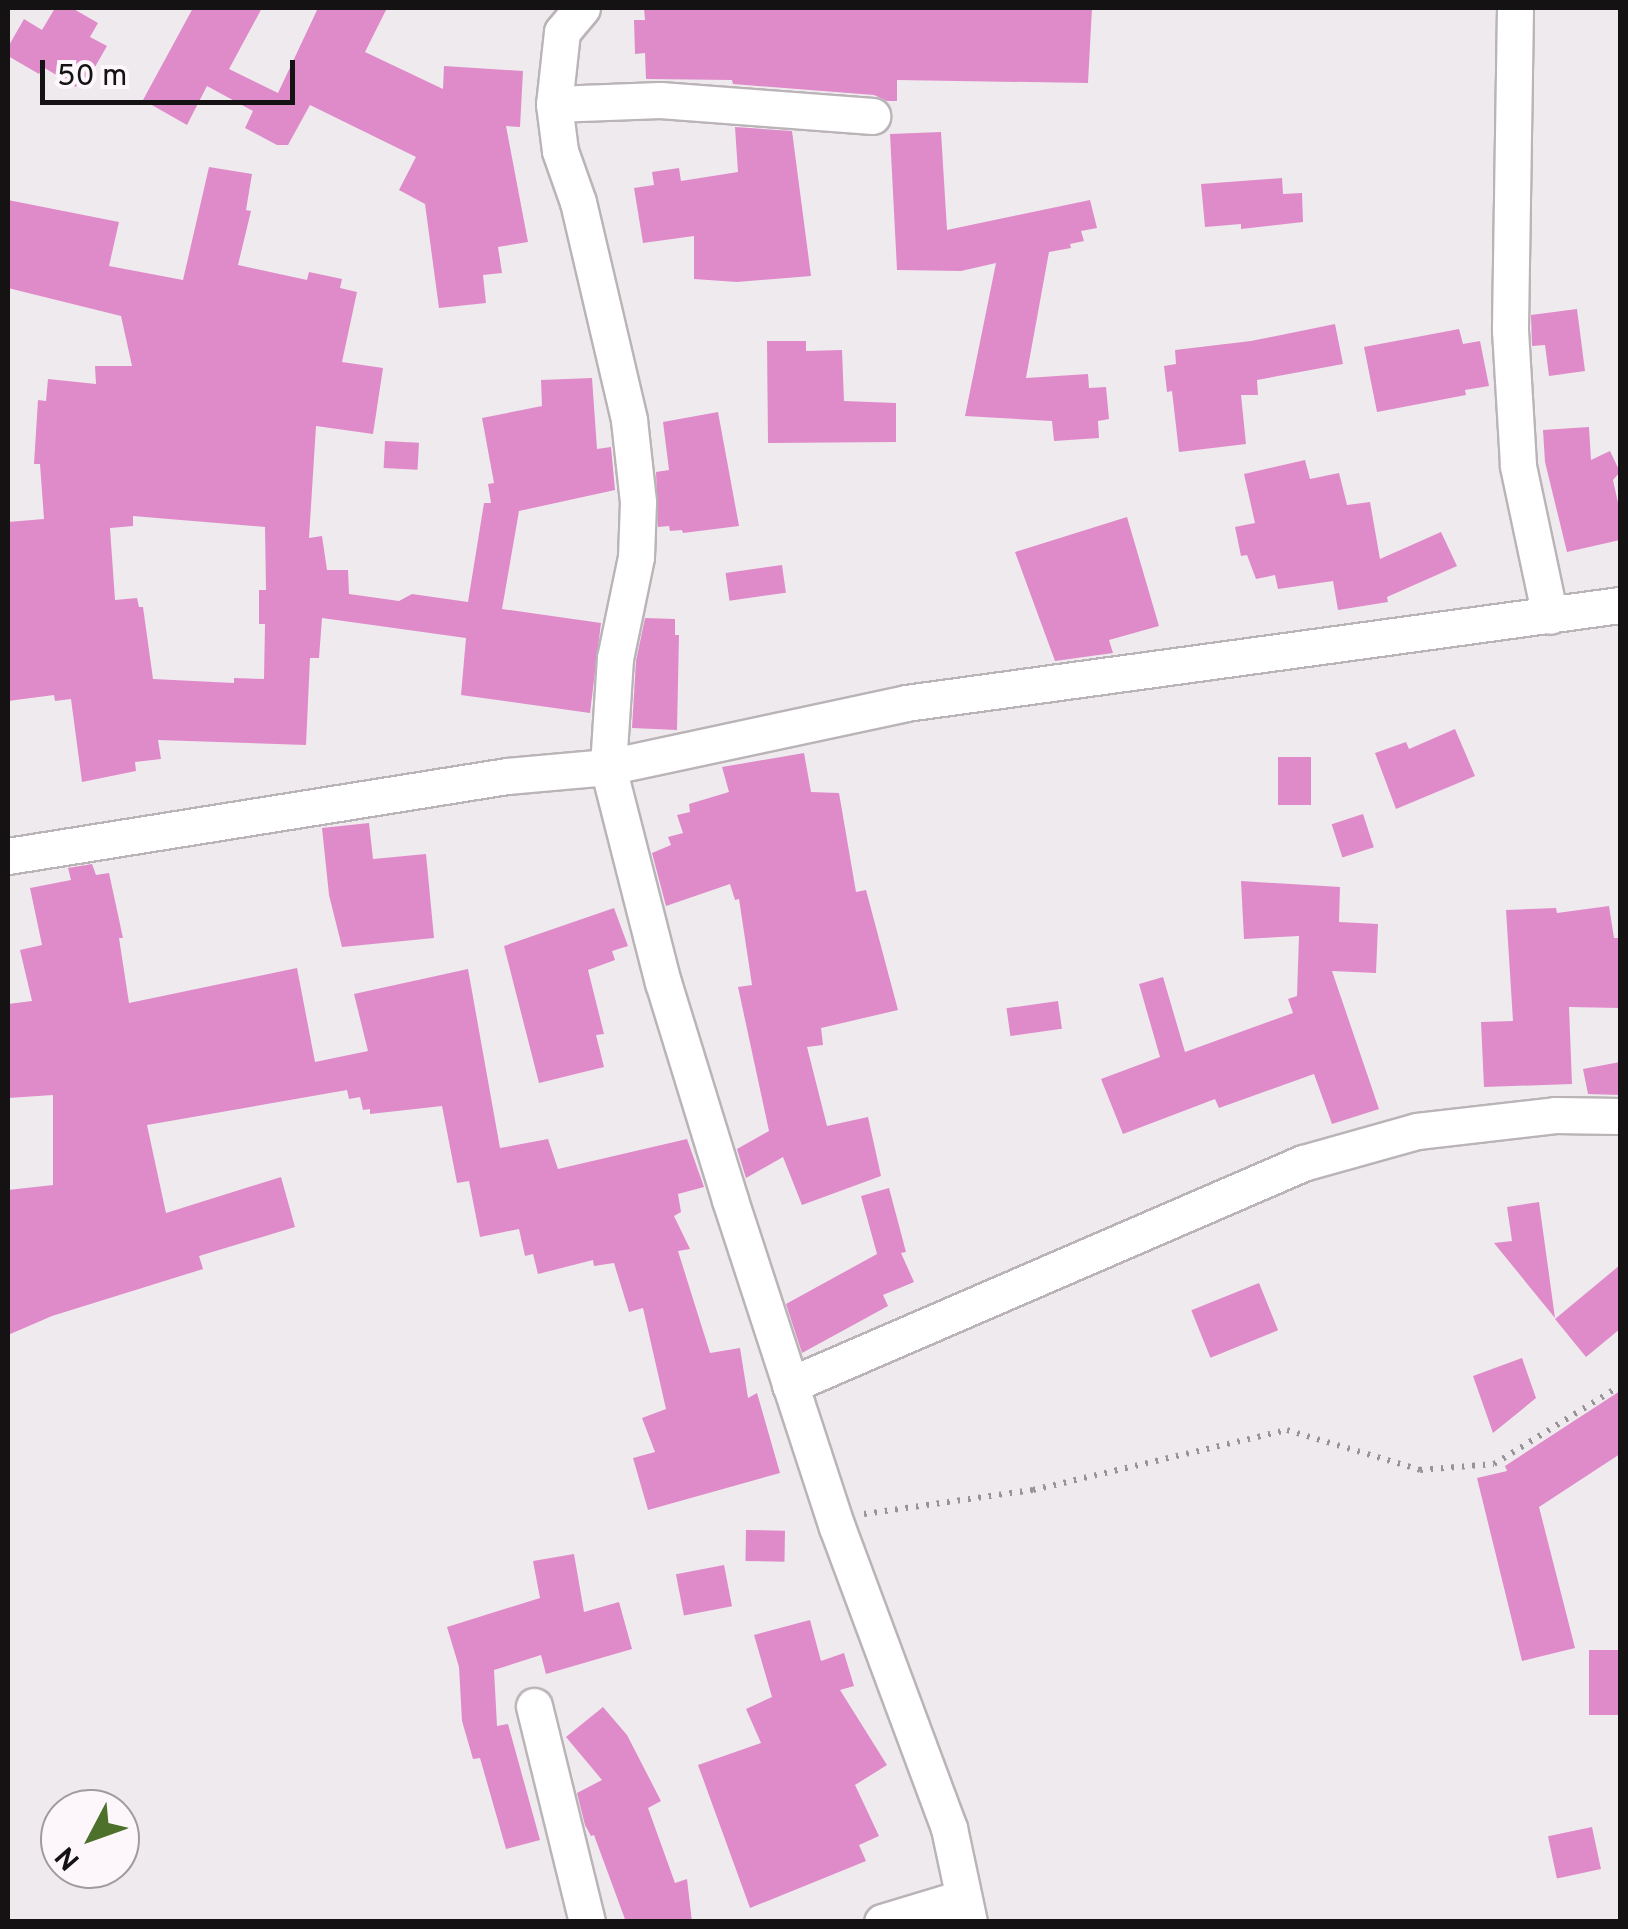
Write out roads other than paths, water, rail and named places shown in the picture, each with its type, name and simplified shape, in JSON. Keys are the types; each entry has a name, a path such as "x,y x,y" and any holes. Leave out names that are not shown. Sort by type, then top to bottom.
{"street":[{"path":"582,8 562,32 554,104 560,151 578,202 628,420 638,502 636,558 615,658 608,767 663,982 790,1385 837,1527 949,1828 965,1910 882,1922"},
{"path":"1516,8 1510,330 1518,466 1550,616"},
{"path":"554,104 660,100 872,116"},
{"path":"8,856 506,776 608,767 906,703 1620,606"},
{"path":"790,1385 1303,1163 1417,1131 1555,1116 1620,1116"},
{"path":"534,1706 587,1922"}]}
